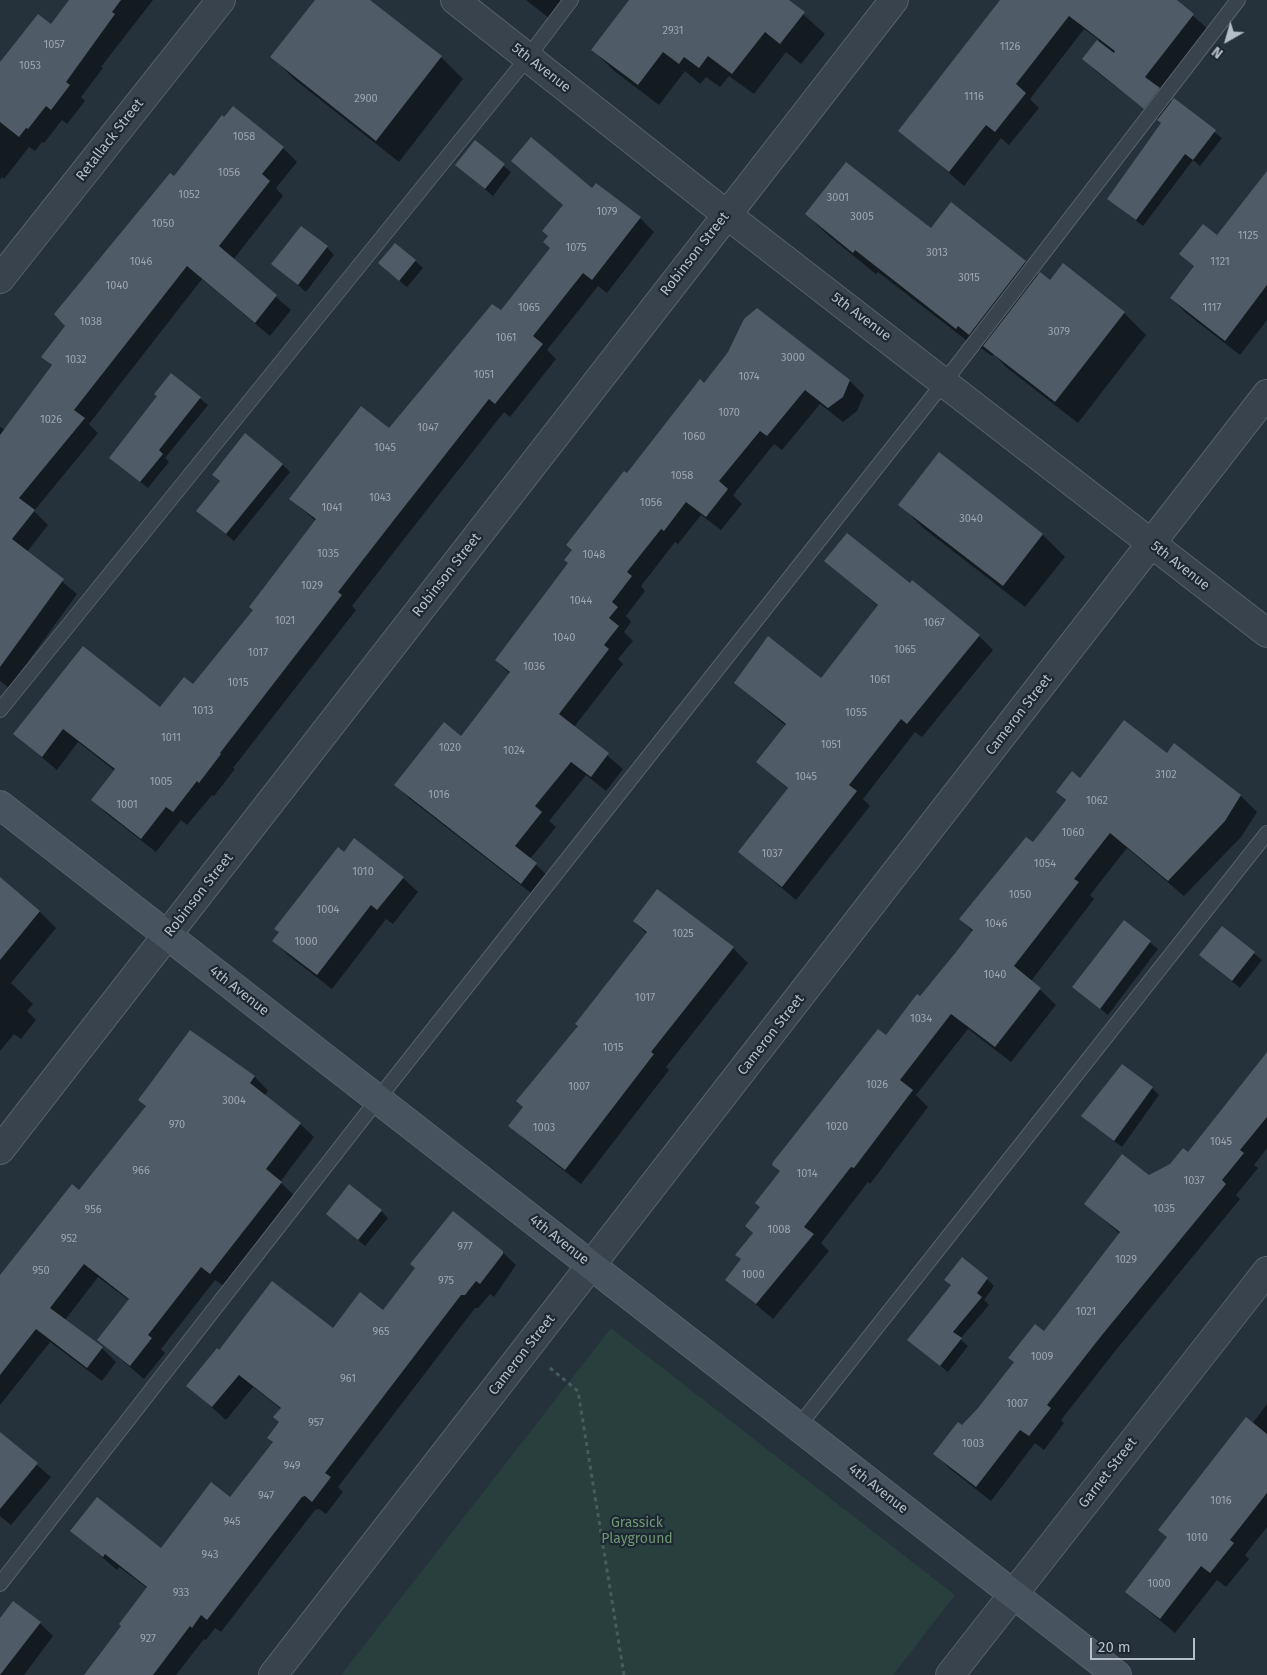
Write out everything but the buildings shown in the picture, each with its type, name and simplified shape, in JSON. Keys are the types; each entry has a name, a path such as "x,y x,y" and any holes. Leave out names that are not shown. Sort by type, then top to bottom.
{"street":[{"name":"Retallack Street","path":"0,279 221,0"},
{"name":"5th Avenue","path":"455,0 726,214 945,381 1267,633"},
{"name":"Robinson Street","path":"0,1150 894,0"},
{"name":"Cameron Street","path":"273,1675 1267,394"},
{"name":"4th Avenue","path":"0,805 1117,1675"},
{"name":"Garnet Street","path":"950,1675 1267,1271"}],"lane":[{"path":"0,710 528,57 571,0"},
{"path":"0,1584 378,1099 945,381 1238,0"},
{"path":"798,1427 1267,833"}],"path":[{"path":"526,1350 578,1391 624,1675"}],"green space":[{"name":"Grassick Playground","path":"611,1328 955,1595 893,1675 341,1675"}]}
